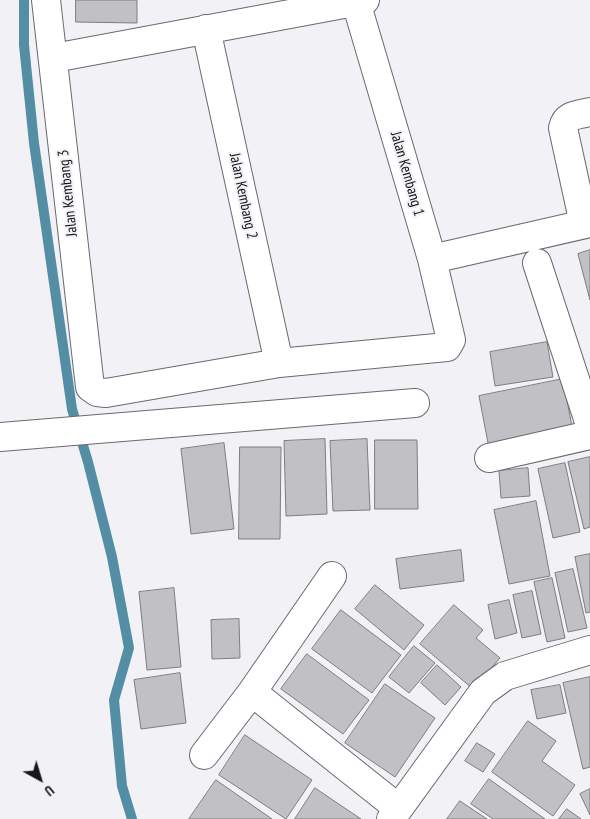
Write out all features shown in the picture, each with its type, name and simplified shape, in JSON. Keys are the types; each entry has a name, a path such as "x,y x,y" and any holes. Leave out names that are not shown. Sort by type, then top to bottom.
{"street":[{"name":"Jalan Kembang 3","path":"46,0 90,387 96,392 106,393 279,363"},
{"path":"54,58 360,1"},
{"name":"Jalan Kembang 1","path":"279,363 447,347 451,340 432,259 360,1"},
{"name":"Jalan Kembang 2","path":"206,29 279,363"},
{"path":"432,259 587,224 563,128 564,122 568,117 590,112"},
{"path":"537,263 590,425"},
{"path":"0,437 415,403"},
{"path":"489,458 590,436"},
{"path":"204,755 252,692 332,576"},
{"path":"252,692 395,814 483,692 505,676 590,650"}],"building":[{"path":"76,0 137,0 137,23 76,22"},
{"path":"590,250 590,300 578,254"},
{"path":"547,342 553,377 495,386 490,352"},
{"path":"563,379 573,432 489,448 479,396"},
{"path":"325,439 327,514 286,516 284,441"},
{"path":"367,439 370,510 333,511 330,441"},
{"path":"375,440 417,440 418,509 375,509"},
{"path":"224,443 234,529 191,534 181,449"},
{"path":"240,447 281,447 280,539 239,539"},
{"path":"590,457 590,527 584,529 568,462"},
{"path":"565,463 580,532 553,538 538,469"},
{"path":"528,468 530,496 501,498 499,471"},
{"path":"536,501 550,576 509,584 494,510"},
{"path":"461,550 464,581 400,589 396,559"},
{"path":"590,554 590,612 586,613 575,557"},
{"path":"573,569 587,628 568,632 555,573"},
{"path":"552,578 565,638 547,642 534,582"},
{"path":"375,585 424,625 404,650 355,609"},
{"path":"174,588 181,667 147,670 139,592"},
{"path":"532,591 541,634 522,638 513,595"},
{"path":"509,600 517,633 495,639 488,605"},
{"path":"454,605 483,630 476,638 500,658 473,689 420,644"},
{"path":"341,610 401,655 372,693 312,649"},
{"path":"239,619 240,658 212,659 211,620"},
{"path":"414,646 435,663 409,693 389,677"},
{"path":"307,654 369,700 343,734 281,689"},
{"path":"437,665 461,687 445,705 421,683"},
{"path":"180,673 186,723 141,729 134,680"},
{"path":"590,677 590,767 583,769 563,683"},
{"path":"385,684 435,718 395,777 345,743"},
{"path":"560,685 566,713 537,719 531,690"},
{"path":"528,721 556,741 542,761 575,785 553,816 492,772"},
{"path":"245,735 312,780 286,819 219,775"},
{"path":"477,743 495,754 483,772 465,761"},
{"path":"489,779 545,819 493,819 471,804"},
{"path":"216,780 272,819 189,819"},
{"path":"315,788 361,819 295,819"},
{"path":"590,789 590,815 580,794"},
{"path":"460,801 487,819 447,819"},
{"path":"567,809 581,819 559,819"}],"waterway":[{"path":"24,0 24,45 34,143 72,409 88,462 112,557 129,648 114,700 122,786 132,819"}]}
